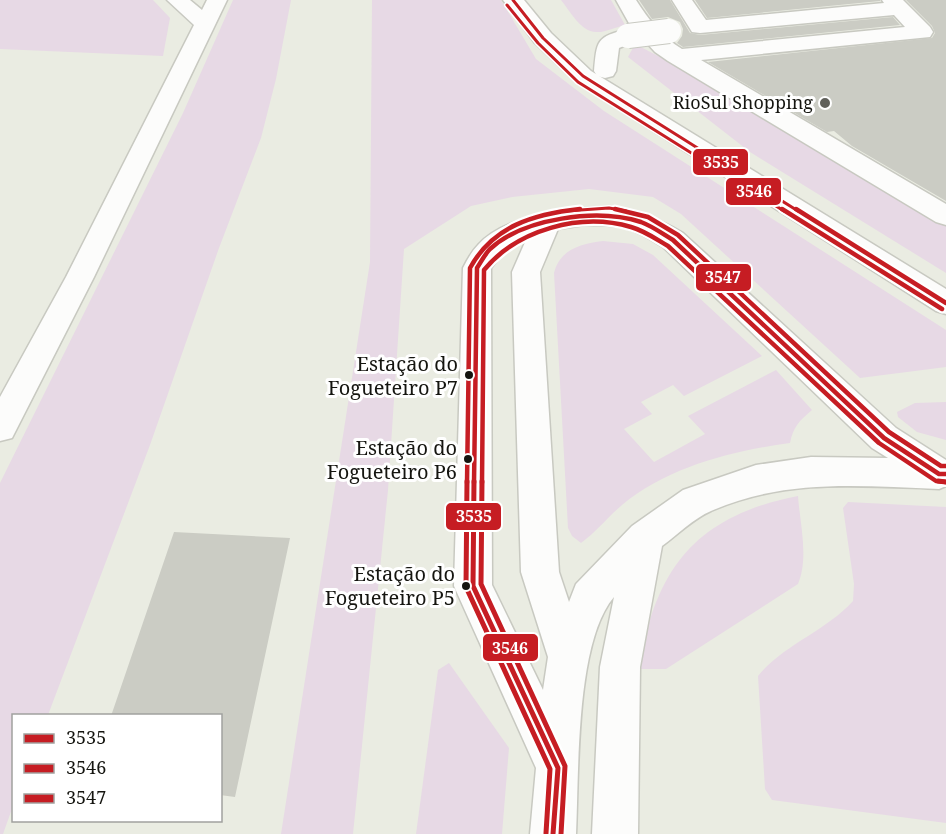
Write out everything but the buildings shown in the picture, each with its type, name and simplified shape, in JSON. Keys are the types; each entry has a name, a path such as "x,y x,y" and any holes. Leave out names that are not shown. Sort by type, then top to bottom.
{"main road":[{"path":"0,428 81,277 210,12 177,0"},
{"path":"513,0 543,38 583,76 632,104 748,181 946,303"},
{"path":"540,0 573,42 605,71 632,104"},
{"path":"626,0 647,31 676,56 946,216"},
{"path":"682,0 700,27"},
{"path":"605,71 608,44 628,36 700,27 896,4 922,32 676,56"},
{"path":"558,768 473,586 477,268 491,249 515,235 567,218 606,214 640,221 673,240 884,438 942,474"},
{"path":"547,223 526,272 540,572 568,657"},
{"path":"554,834 562,697 568,657 590,597 645,537 696,501 756,480 811,471 942,474"},
{"path":"615,834 620,667 645,537"}],"shaded area":[{"path":"0,0 153,0 170,18 163,56 0,49"},
{"path":"233,0 291,0 276,79 261,138 219,248 150,445 48,714 12,714 12,809 3,834 0,834 0,483 183,113"},
{"path":"372,0 501,0 536,59 604,111 946,330 946,367 860,378 681,214 653,197 589,189 512,197 471,206 404,249 388,490 353,834 281,834 370,262"},
{"path":"561,0 611,0 625,25 603,32 585,29"},
{"path":"635,44 685,70 946,225 946,273 750,152 628,57"},
{"path":"603,241 633,244 653,255 762,356 684,396 673,385 641,402 652,414 624,429 654,462 705,434 688,416 776,370 812,410 798,424 790,443 723,456 660,480 622,505 581,543 572,536 568,528 554,273 561,258 572,249"},
{"path":"946,402 946,440 917,432 898,417 897,412 915,403"},
{"path":"798,496 803,563 798,584 666,669 639,669 646,633 656,602 669,575 686,552 707,533 732,517 763,505"},
{"path":"848,502 946,507 946,823 772,800 765,789 758,676 780,655 830,621 853,601 854,584 843,508"},
{"path":"449,663 509,748 502,834 416,834 438,670"}],"transit line":[{"name":"3535","path":"513,0 543,38 583,76 946,303"},
{"name":"3546","path":"507,5 538,43 578,82 942,309"},
{"name":"3547","path":"546,833 550,769 466,587 470,268 480,250 495,236 515,225 562,211 609,208 628,211 654,220 678,235 889,432 941,466 946,466"},
{"name":"3535","path":"553,834 558,768 473,586 477,268 490,249 522,230 562,219 604,216 641,222 673,240 884,438 939,474 946,474"},
{"name":"3546","path":"561,834 565,766 481,584 484,270 496,256 527,236 565,225 604,223 629,226 647,233 668,246 879,443 936,481 946,482"}],"place":[{"name":"RioSul Shopping","path":"825,103"},
{"name":"Estação do Fogueteiro P7","path":"469,375"},
{"name":"Estação do Fogueteiro P6","path":"468,459"},
{"name":"Estação do Fogueteiro P5","path":"466,586"}]}
